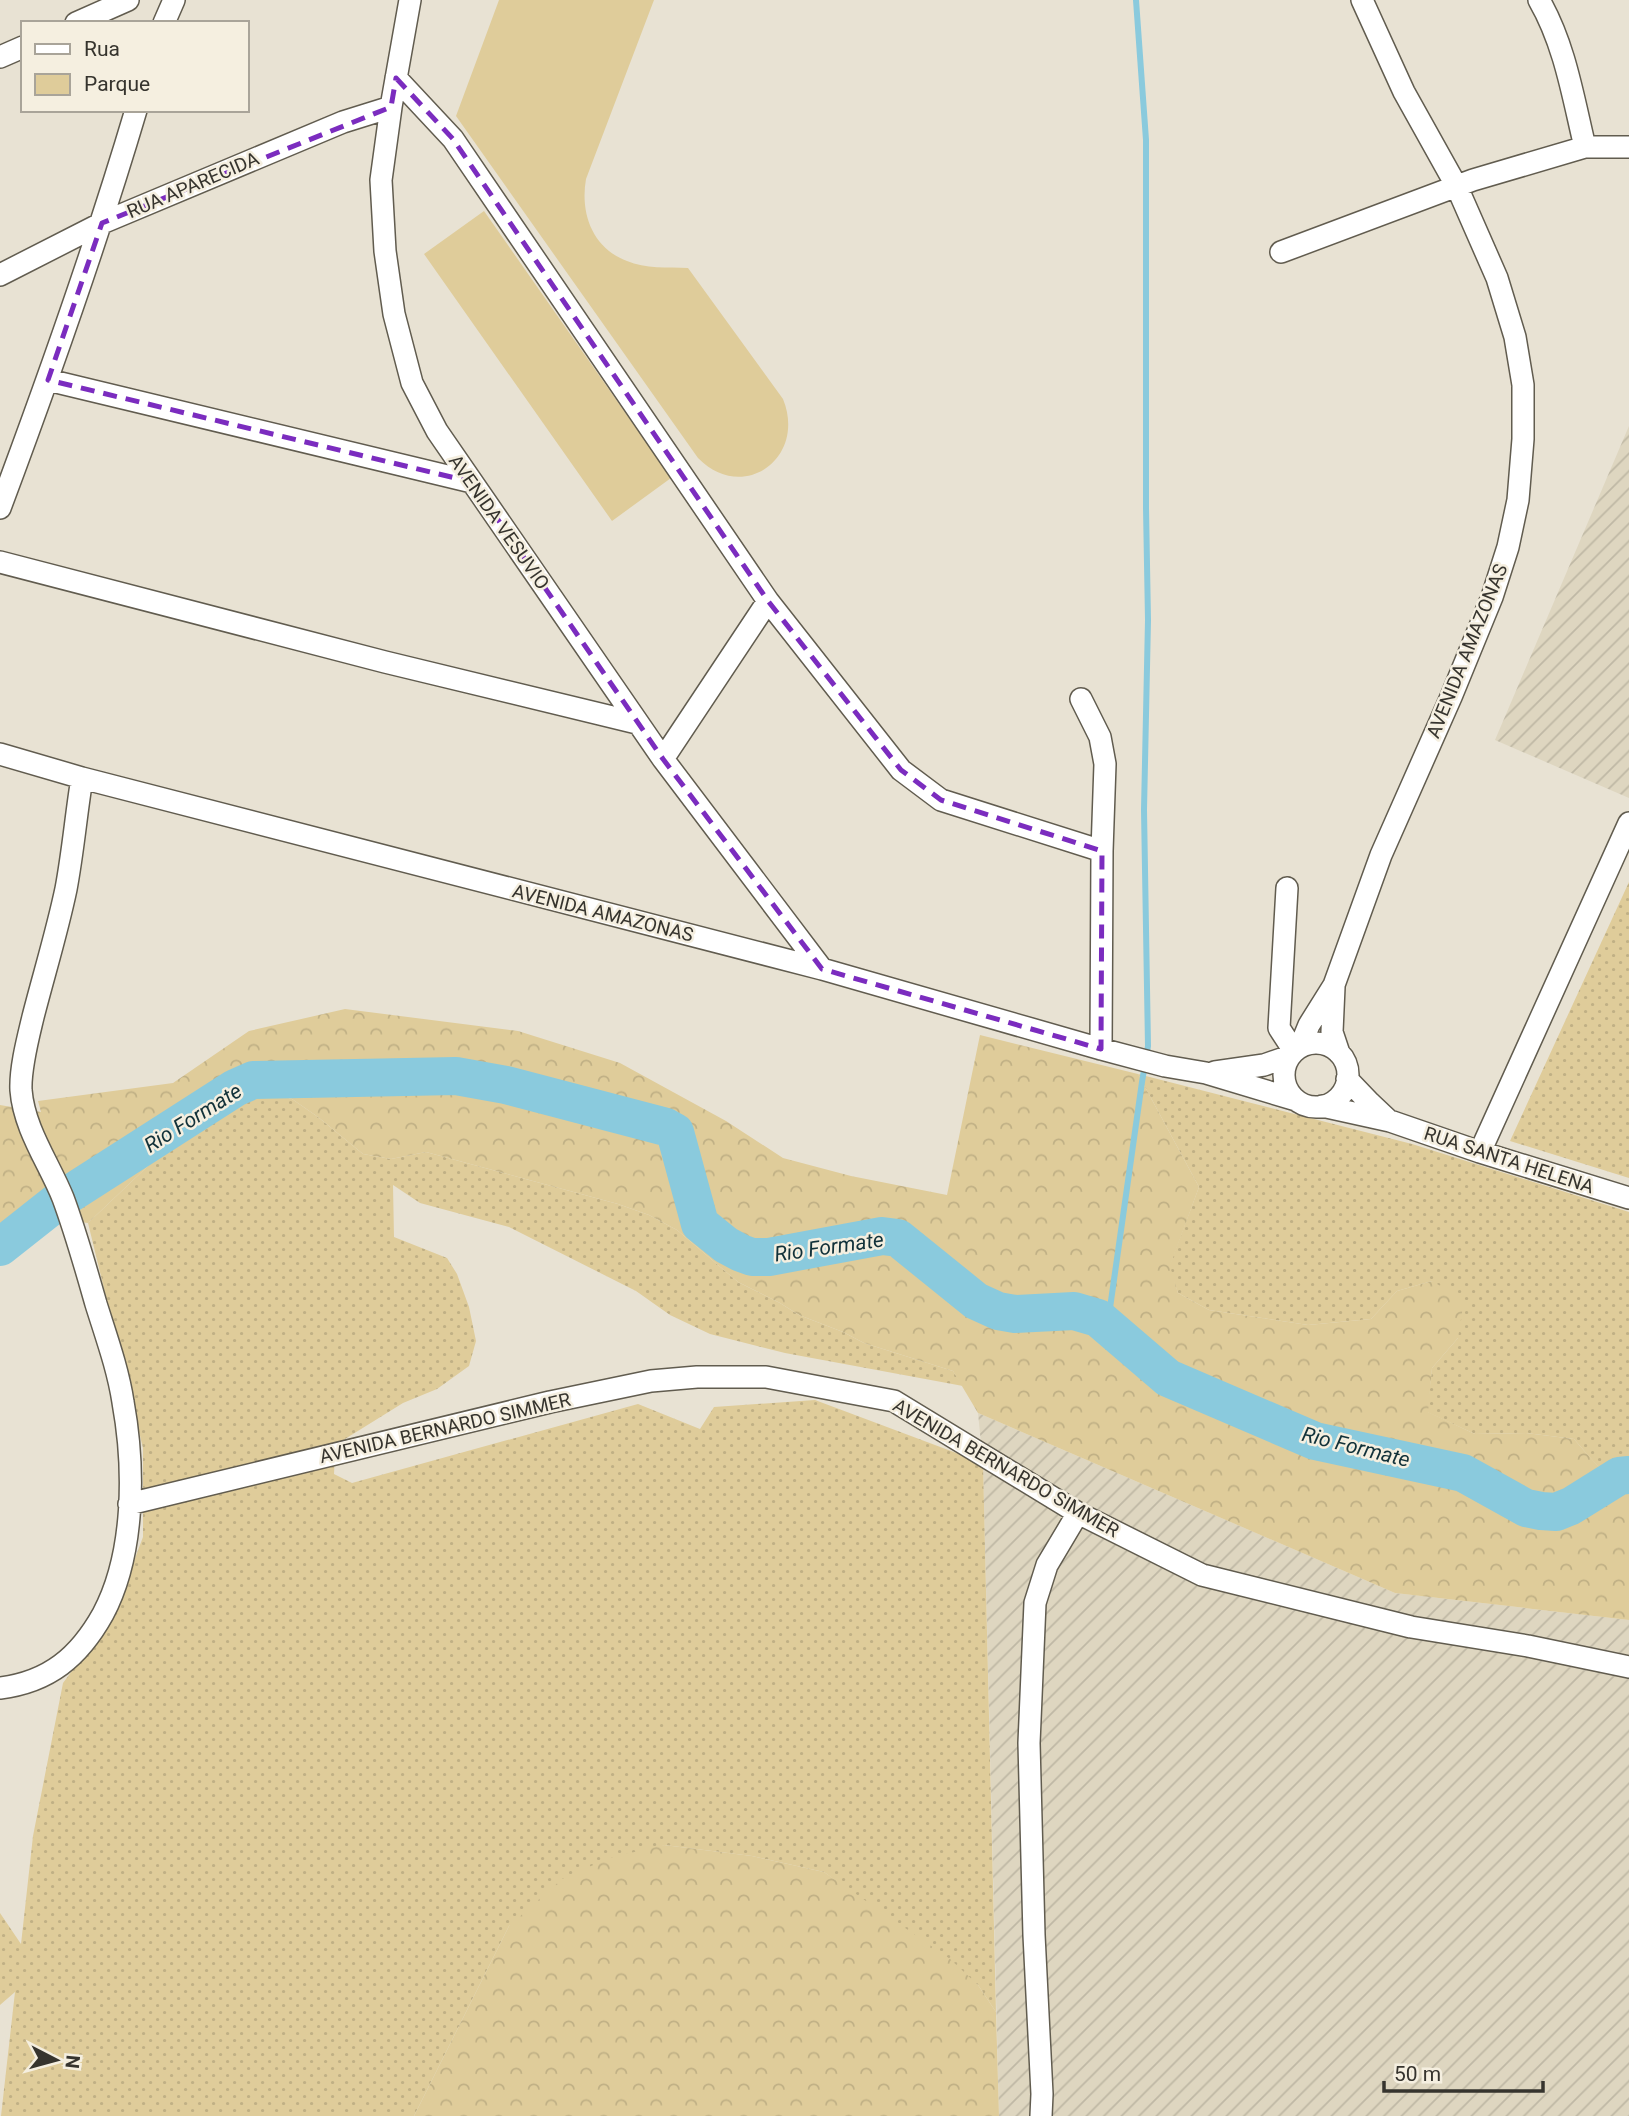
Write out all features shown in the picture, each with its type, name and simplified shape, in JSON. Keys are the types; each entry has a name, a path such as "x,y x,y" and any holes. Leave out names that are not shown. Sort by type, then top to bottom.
{"street":[{"path":"81,21 128,0"},
{"path":"165,21 174,0"},
{"name":"AVENIDA VESUVIO","path":"410,0 381,180 385,251 394,314 412,383 437,431 663,759 822,969"},
{"name":"AVENIDA AMAZONAS","path":"1206,1073 1264,1065 1295,1051 1334,985 1381,855 1492,597 1508,547 1518,500 1523,399 1516,337 1497,278 1457,187 1404,92 1362,0"},
{"path":"1539,0 1551,21 1563,54 1585,147"},
{"path":"0,57 21,48"},
{"path":"396,78 453,139 768,601 901,770 941,800 1102,850"},
{"name":"RUA APARECIDA","path":"0,275 102,223 343,122 391,107"},
{"path":"0,508 102,223 135,112"},
{"path":"1281,252 1473,180 1585,147 1629,147"},
{"path":"48,380 472,482"},
{"path":"0,562 385,662 638,723"},
{"path":"663,759 768,601"},
{"path":"1081,699 1100,737 1105,764 1101,1049"},
{"name":"AVENIDA AMAZONAS","path":"0,754 82,778 822,969 1101,1049 1165,1066 1206,1073 1296,1100"},
{"path":"0,1688 42,1677 71,1659 91,1636 110,1600 124,1555 129,1504 129,1452 123,1400 76,1233 55,1179 27,1120 21,1087 28,1039 66,889 82,778"},
{"path":"1480,1152 1629,823"},
{"path":"1287,888 1279,1028 1295,1051"},
{"name":"AVENIDA AMAZONAS","path":"1334,985 1332,1032 1339,1052"},
{"path":"1320,1043 1339,1052 1345,1062 1347,1079 1339,1097 1322,1106 1308,1106 1296,1100 1288,1091 1284,1080 1285,1067 1295,1051 1320,1043"},
{"name":"RUA SANTA HELENA","path":"1347,1079 1390,1121"},
{"name":"RUA SANTA HELENA","path":"1322,1106 1390,1121 1629,1198"},
{"name":"AVENIDA BERNARDO SIMMER","path":"129,1504 550,1402 650,1381 697,1377 766,1377 894,1401 1078,1513 1202,1575 1411,1627 1528,1646 1629,1667"},
{"path":"1041,2116 1029,1743 1035,1603 1047,1565 1078,1513"}],"highlighted area":[{"path":"396,78 453,139 768,601 901,770 941,800 1102,851 1101,1049 822,969 663,759 472,482 48,380 102,223 391,107"}],"shaded area":[{"path":"1629,426 1629,798 1495,740"},
{"path":"978,1413 1395,1593 1629,1620 1629,2116 999,2116 983,1463"}],"green space":[{"path":"499,0 654,0 586,179 587,216 597,238 615,255 641,265 688,268 783,399 788,420 786,440 779,456 766,468 751,475 734,476 716,471 698,458 456,116"},
{"path":"484,211 671,478 612,521 424,254"},
{"path":"1629,882 1629,1178 1510,1141"},
{"path":"345,1009 518,1031 620,1063 726,1121 783,1158 851,1176 947,1195 980,1035 1138,1074 1199,1187 1170,1266 1178,1293 1209,1310 1308,1325 1371,1319 1397,1291 1432,1281 1464,1300 1458,1338 1432,1368 1428,1412 1475,1434 1526,1433 1574,1439 1606,1473 1629,1488 1629,1620 1395,1593 978,1413 953,1371 864,1343 799,1315 738,1282 677,1230 649,1215 618,1204 426,1152 391,1159 363,1154 292,1099 245,1086 209,1108 88,1223 79,1222 63,1181 0,1237 0,1105 41,1112 38,1101 173,1083 249,1031"},
{"path":"1138,1074 1412,1144 1629,1212 1629,1488 1606,1474 1574,1439 1526,1433 1475,1434 1427,1412 1432,1368 1458,1338 1432,1281 1397,1291 1371,1319 1308,1325 1209,1310 1178,1293 1169,1267 1199,1187"},
{"path":"245,1086 292,1099 363,1154 391,1159 426,1152 618,1204 649,1215 677,1230 738,1282 799,1315 864,1343 953,1371 963,1386 785,1353 710,1334 670,1315 636,1291 509,1227 420,1203 393,1185 394,1237 447,1258 457,1274 469,1307 476,1341 469,1366 437,1389 403,1403 345,1439 335,1454 334,1474 352,1483 638,1404 700,1429 714,1407 815,1400 983,1463 996,2012 978,1985 824,1872 752,1856 664,1845 509,1926 414,2116 1,2116 15,1992 0,2005 0,1913 21,1944 33,1836 63,1683 113,1616 143,1537 143,1448 88,1223 209,1108"},
{"path":"664,1845 752,1856 824,1872 950,1959 978,1985 996,2012 999,2116 414,2116 509,1926 562,1879 609,1858"}],"waterway":[{"path":"1100,1320 1110,1308 1148,1046 1144,810 1148,620 1146,140 1136,0"},
{"name":"Rio Formate","path":"0,1247 57,1202 235,1088 253,1080 456,1076 506,1085 666,1127 675,1132 700,1224 726,1245 752,1257 769,1257 882,1236 898,1238 976,1301 998,1311 1015,1314 1074,1311 1098,1318 1168,1378 1315,1441 1463,1473 1526,1508 1556,1512 1571,1506 1619,1476 1629,1475"}]}
